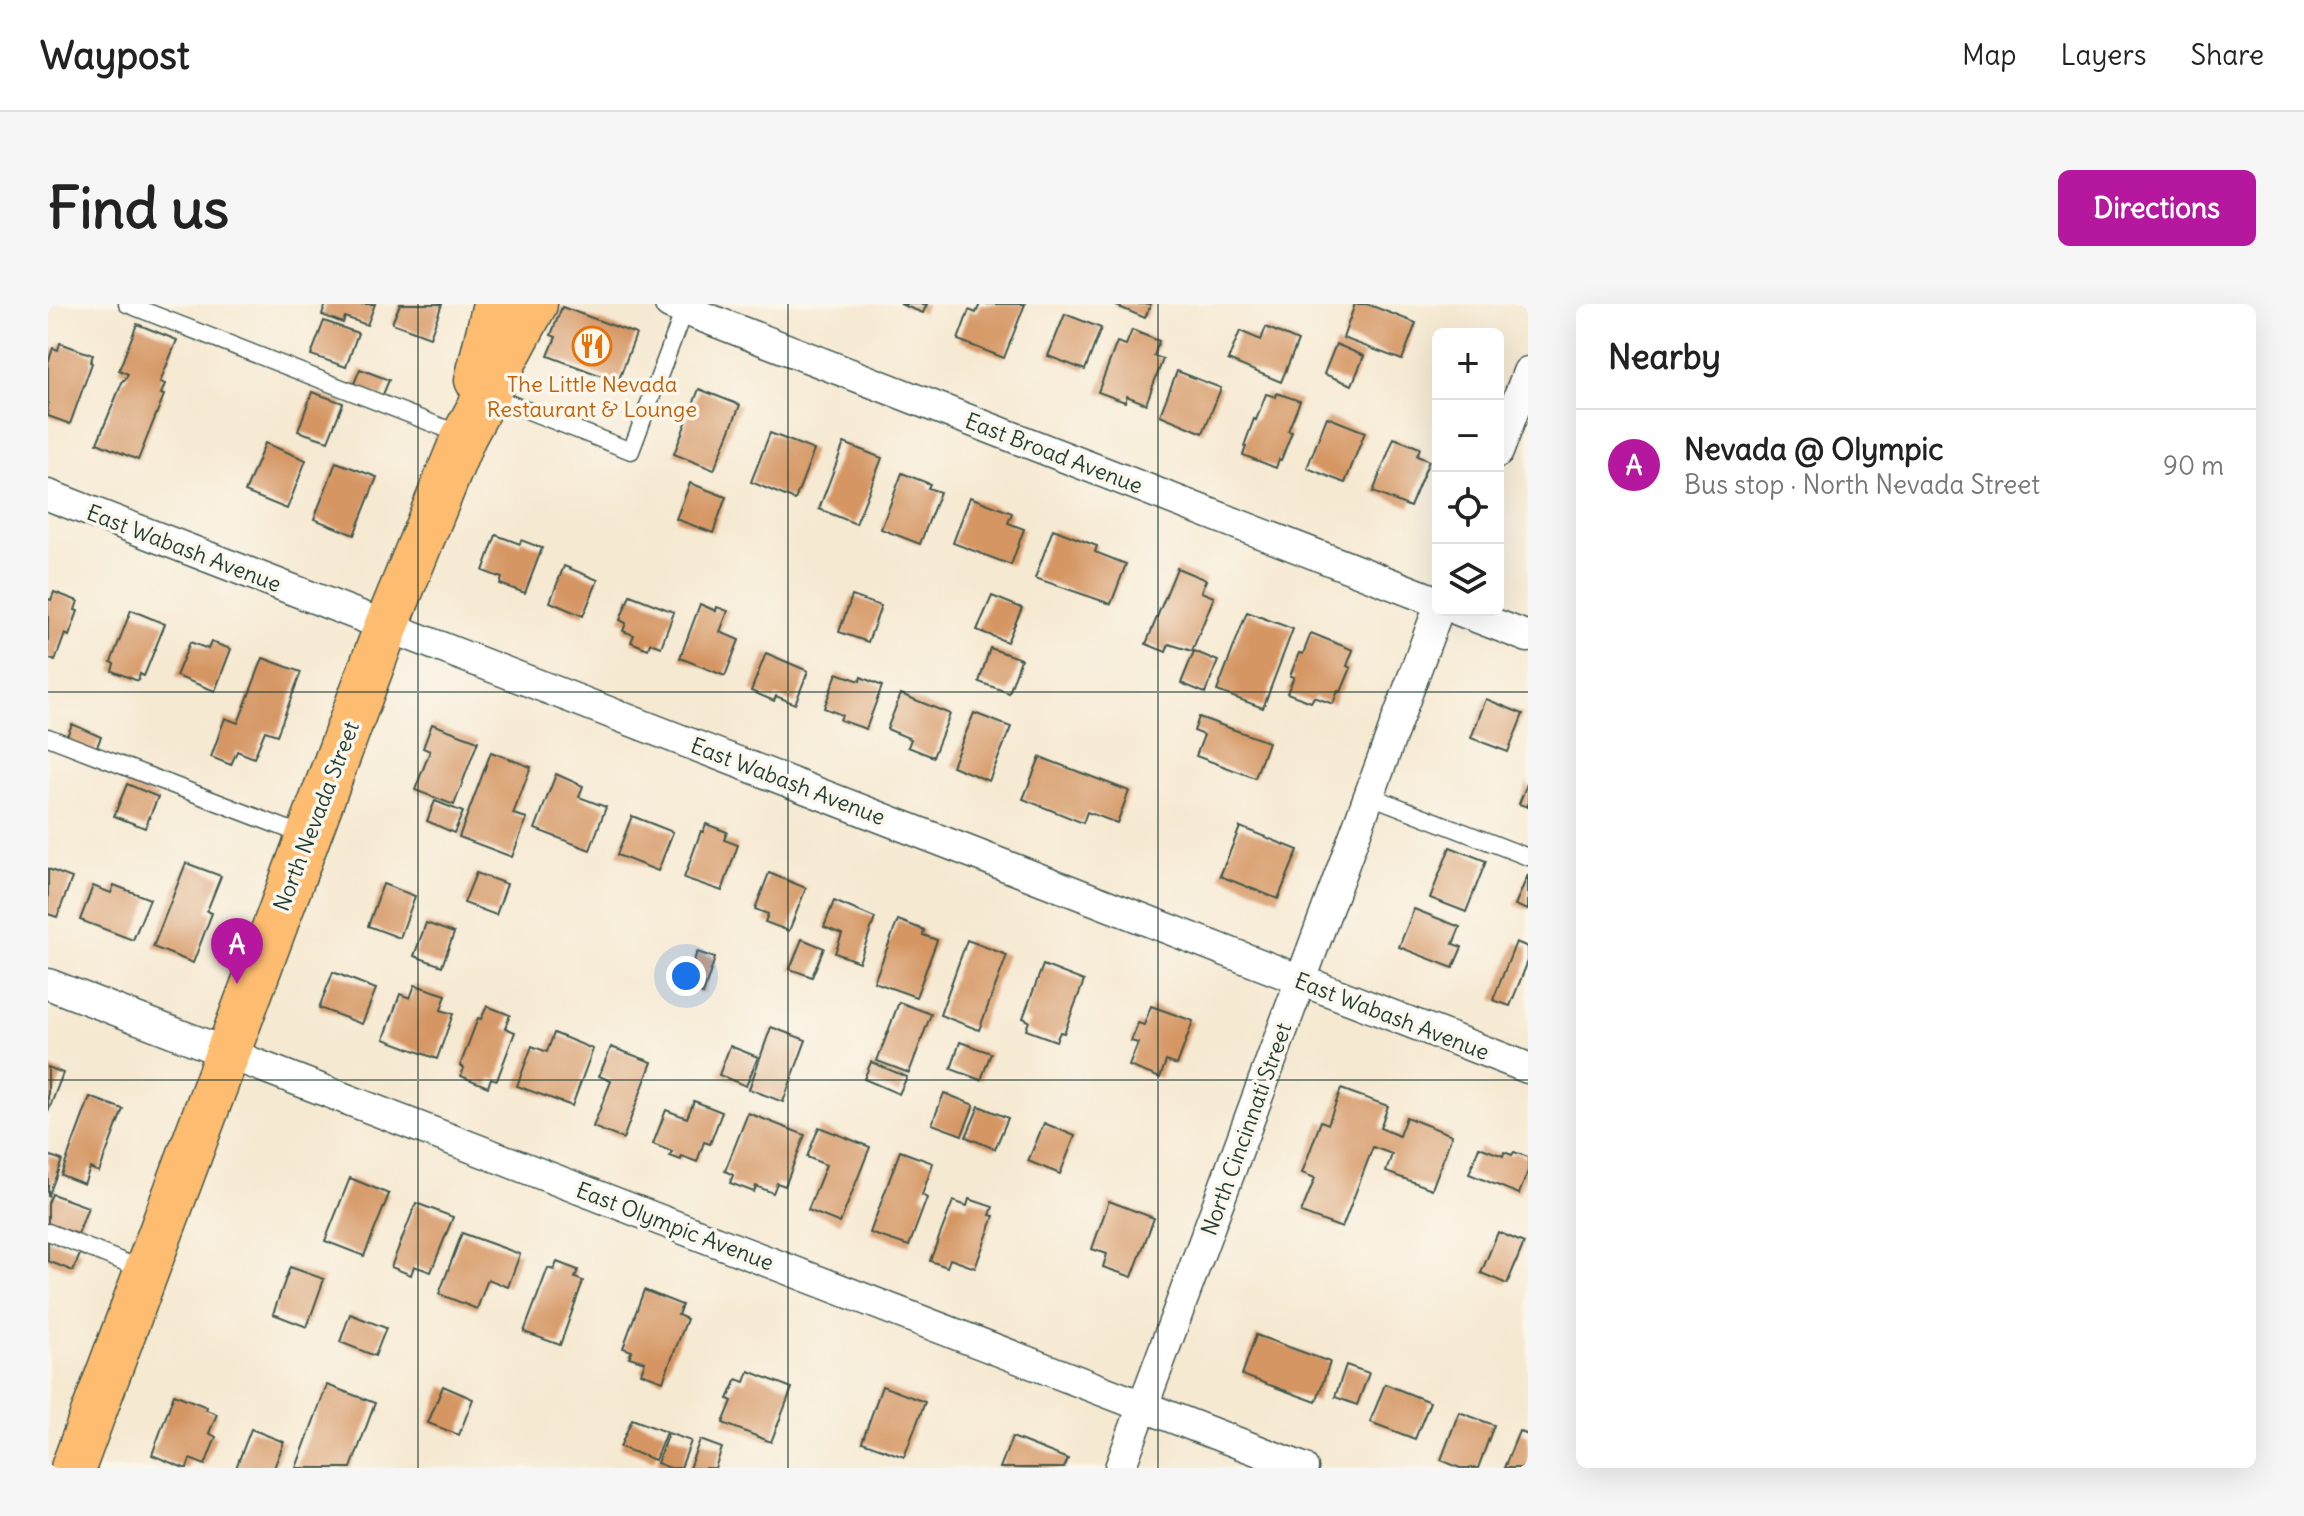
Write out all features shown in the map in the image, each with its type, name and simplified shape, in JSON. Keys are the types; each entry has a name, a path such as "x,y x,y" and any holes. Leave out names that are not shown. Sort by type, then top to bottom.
{"main road":[{"name":"North Nevada Street","path":"464,436 495,304"},
{"name":"North Nevada Street","path":"73,1468 387,625 464,436 535,304"}],"street":[{"name":"East Broad Avenue","path":"680,306 1432,600"},
{"path":"1504,436 1528,372"},
{"name":"East Wabash Avenue","path":"48,495 1528,1068"},
{"name":"North Cincinnati Street","path":"1120,1468 1436,616"},
{"path":"1474,616 1528,637"},
{"name":"East Olympic Avenue","path":"48,984 1303,1468"}],"lane":[{"path":"127,304 464,436"},
{"path":"487,394 631,451 680,306"},
{"path":"48,737 309,837"},
{"path":"1368,795 1528,857"},
{"path":"48,1232 146,1271"}],"building":[{"path":"326,304 375,304 367,325 345,317 343,323 322,315"},
{"path":"400,304 442,304 430,337 392,323"},
{"path":"900,304 927,304 923,313"},
{"path":"980,304 1025,304 1004,358 958,340 969,310 976,313"},
{"path":"1112,304 1151,304 1145,318"},
{"path":"1355,304 1367,304 1416,323 1402,360 1343,338"},
{"name":"The Little Nevada Restaurant & Lounge","path":"562,307 636,334 618,382 548,356 556,337 551,335"},
{"path":"1065,314 1101,328 1085,370 1048,356"},
{"path":"324,321 358,333 346,367 311,355"},
{"path":"137,324 177,340 160,382 165,384 161,394 164,395 138,460 97,443 128,374 119,370"},
{"path":"1266,327 1298,341 1281,382 1228,360 1240,331 1261,340"},
{"path":"1132,330 1159,341 1154,356 1163,359 1146,404 1127,396 1125,402 1098,392 1117,342 1126,345"},
{"path":"60,343 93,355 70,424 48,416 48,363 53,348 58,350"},
{"path":"1336,344 1364,356 1352,385 1324,374"},
{"path":"360,369 389,380 382,397 353,386"},
{"path":"1177,371 1221,388 1203,433 1160,415"},
{"path":"699,389 740,405 714,470 674,454"},
{"path":"312,392 343,403 328,441 298,431"},
{"path":"1277,393 1300,401 1288,431 1292,432 1276,468 1243,455 1254,419 1266,394 1276,397"},
{"path":"1327,417 1365,432 1345,483 1307,468"},
{"path":"770,433 814,450 795,500 751,482"},
{"path":"1394,438 1420,448 1417,456 1429,461 1410,507 1373,492"},
{"path":"265,443 306,460 287,509 245,492"},
{"path":"844,443 882,458 856,524 819,509"},
{"path":"336,462 377,477 354,535 314,519"},
{"path":"902,473 930,484 928,488 940,492 920,544 881,529"},
{"path":"690,483 726,497 713,533 676,519"},
{"path":"970,497 1012,513 1008,523 1024,529 1011,565 953,543"},
{"path":"1053,529 1097,546 1095,552 1126,564 1111,604 1035,578"},
{"path":"496,535 542,548 525,593 500,584 502,578 483,571"},
{"path":"564,566 598,580 583,616 550,602"},
{"path":"1177,568 1206,580 1201,592 1214,597 1192,651 1169,644 1166,652 1146,644"},
{"path":"54,592 78,601 75,610 78,611 69,636 65,634 55,661 48,658 48,599 51,600"},
{"path":"630,595 674,612 661,647 650,643 648,649 631,642 634,635 623,631 626,623 620,620"},
{"path":"852,596 881,606 868,642 839,632"},
{"path":"992,596 1022,608 1007,642 977,630"},
{"path":"700,604 716,611 717,607 728,611 720,632 739,640 725,676 680,658"},
{"path":"131,610 165,624 144,676 140,674 138,681 112,671 114,664 111,662"},
{"path":"1247,612 1293,629 1263,708 1217,691"},
{"path":"1311,633 1353,650 1347,666 1351,668 1333,704 1314,697 1311,702 1287,693 1299,653 1303,654"},
{"path":"190,642 208,649 211,642 231,649 215,691 176,676"},
{"path":"990,648 1021,659 1009,693 979,682"},
{"path":"1194,651 1218,661 1205,693 1181,683"},
{"path":"766,653 808,671 795,704 776,696 774,701 751,691"},
{"path":"263,658 301,672 277,735 265,731 254,758 237,751 231,765 211,757 225,718 238,723"},
{"path":"837,673 860,681 861,677 882,686 866,729 840,720 842,715 824,708"},
{"path":"901,694 950,714 933,757 908,747 911,739 887,729"},
{"path":"1486,699 1523,714 1508,752 1471,738"},
{"path":"974,713 1011,727 989,781 952,766"},
{"path":"1199,717 1268,742 1255,778 1196,756 1204,735 1194,731"},
{"path":"72,724 101,737 94,754 65,741"},
{"path":"432,724 478,741 454,805 415,790 430,751 423,748"},
{"path":"491,752 531,767 513,814 527,818 512,857 459,837"},
{"path":"1040,757 1129,791 1117,823 1087,812 1083,823 1023,799"},
{"path":"556,774 583,786 579,797 606,807 590,850 535,829"},
{"path":"1528,781 1528,807 1519,804"},
{"path":"127,784 158,797 145,828 114,816"},
{"path":"435,801 463,812 454,833 427,821"},
{"path":"632,816 673,832 658,871 617,855"},
{"path":"706,824 727,832 724,840 738,845 722,891 684,878"},
{"path":"1240,827 1298,850 1278,899 1220,876"},
{"path":"1450,847 1486,861 1466,912 1430,898"},
{"path":"186,863 221,876 207,911 212,913 193,963 153,947"},
{"path":"48,869 72,878 57,917 48,914"},
{"path":"476,873 507,884 496,915 464,903"},
{"path":"769,873 806,888 789,931 765,922 768,914 755,909"},
{"path":"1528,875 1528,910 1515,905"},
{"path":"383,884 415,896 400,938 368,926"},
{"path":"114,885 150,899 133,940 80,920 93,886 111,893"},
{"path":"834,901 875,918 859,962 835,953 842,934 824,927"},
{"path":"1414,909 1460,927 1453,944 1462,947 1453,968 1399,947"},
{"path":"898,920 924,930 923,935 937,940 916,997 874,982"},
{"path":"426,923 454,933 442,966 414,956"},
{"path":"802,939 824,948 812,977 790,969"},
{"path":"967,940 1007,955 979,1030 940,1015"},
{"path":"1516,942 1528,947 1528,961 1510,1006 1493,1000"},
{"path":"697,952 715,958 703,994 684,988"},
{"path":"1043,965 1084,981 1064,1033 1060,1032 1056,1041 1026,1030 1029,1021 1023,1018"},
{"path":"333,972 376,989 362,1024 319,1008"},
{"path":"415,985 446,995 441,1010 453,1014 437,1059 384,1039 400,994 410,998"},
{"path":"899,1002 931,1014 909,1073 877,1061"},
{"path":"487,1006 510,1015 505,1028 515,1032 497,1080 491,1078 488,1087 461,1076 464,1068 460,1066 478,1018 481,1019"},
{"path":"1151,1006 1193,1021 1177,1065 1166,1061 1160,1078 1129,1066 1138,1043 1131,1041 1138,1023 1144,1025"},
{"path":"771,1027 806,1040 783,1102 749,1089"},
{"path":"554,1033 593,1049 572,1106 517,1086 532,1046 547,1052"},
{"path":"960,1042 991,1053 981,1080 951,1069"},
{"path":"730,1046 758,1057 746,1086 719,1075"},
{"path":"611,1047 652,1062 623,1139 593,1127 611,1081 599,1076"},
{"path":"871,1062 907,1077 899,1094 864,1079"},
{"path":"48,1067 63,1073 48,1112"},
{"path":"1341,1089 1388,1106 1380,1128 1399,1136 1406,1117 1452,1135 1432,1189 1386,1172 1392,1154 1373,1147 1342,1228 1301,1213 1315,1178 1302,1173 1321,1121 1328,1124"},
{"path":"944,1093 974,1105 962,1135 932,1124"},
{"path":"90,1097 123,1109 99,1172 90,1168 84,1184 61,1175"},
{"path":"694,1101 722,1112 710,1144 704,1142 697,1162 682,1156 681,1160 670,1156 672,1152 653,1144 666,1110 687,1118"},
{"path":"979,1106 1008,1118 995,1149 966,1137"},
{"path":"748,1113 805,1135 785,1186 777,1183 773,1193 756,1186 754,1192 730,1183 733,1175 725,1171"},
{"path":"1044,1123 1075,1136 1060,1174 1028,1161"},
{"path":"819,1127 870,1147 840,1223 808,1210 826,1165 807,1157"},
{"path":"1479,1147 1503,1156 1504,1152 1512,1155 1514,1152 1528,1157 1528,1171 1519,1194 1469,1174"},
{"path":"900,1151 933,1163 922,1195 927,1198 909,1246 870,1233"},
{"path":"48,1155 62,1160 48,1197"},
{"path":"350,1178 389,1194 364,1256 325,1241"},
{"path":"52,1194 88,1207 78,1234 48,1224 48,1203"},
{"path":"969,1199 993,1207 990,1215 994,1216 975,1268 950,1259 947,1267 930,1261 953,1201 967,1206"},
{"path":"1109,1201 1154,1218 1132,1277 1103,1267 1107,1254 1092,1249"},
{"path":"416,1203 453,1217 431,1272 414,1266 411,1275 391,1267"},
{"path":"1498,1232 1524,1243 1507,1284 1481,1273"},
{"path":"462,1233 520,1254 508,1287 488,1279 477,1309 439,1294"},
{"path":"48,1239 81,1252 73,1271 48,1261"},
{"path":"557,1262 578,1270 575,1278 583,1281 560,1345 524,1332 548,1268 554,1270"},
{"path":"290,1267 324,1279 307,1327 273,1314"},
{"path":"644,1290 682,1305 678,1315 687,1319 663,1381 641,1373 645,1362 629,1357 632,1351 623,1348"},
{"path":"350,1314 386,1328 375,1356 340,1342"},
{"path":"1256,1335 1330,1362 1316,1402 1242,1375"},
{"path":"1346,1365 1369,1373 1357,1405 1335,1397"},
{"path":"749,1371 792,1388 771,1442 723,1423 732,1401 728,1399 737,1379 745,1382"},
{"path":"1385,1384 1430,1402 1415,1439 1370,1422"},
{"path":"327,1385 375,1403 351,1468 296,1468"},
{"path":"443,1386 473,1399 459,1435 428,1423"},
{"path":"882,1386 925,1402 904,1457 862,1442"},
{"path":"174,1394 217,1414 209,1433 216,1437 205,1465 190,1459 187,1468 184,1468 152,1455"},
{"path":"1459,1412 1494,1425 1478,1468 1460,1468 1441,1460"},
{"path":"632,1419 666,1432 655,1460 620,1447"},
{"path":"251,1429 284,1442 274,1468 236,1468"},
{"path":"1519,1431 1528,1435 1528,1468 1504,1468"},
{"path":"668,1433 691,1441 681,1468 657,1463"},
{"path":"1012,1437 1068,1459 1064,1468 1000,1468"},
{"path":"700,1440 722,1448 715,1468 689,1468"}],"place":[{"name":"The Little Nevada Restaurant & Lounge","path":"592,346"},
{"name":"Nevada @ Olympic","path":"237,984"}]}
